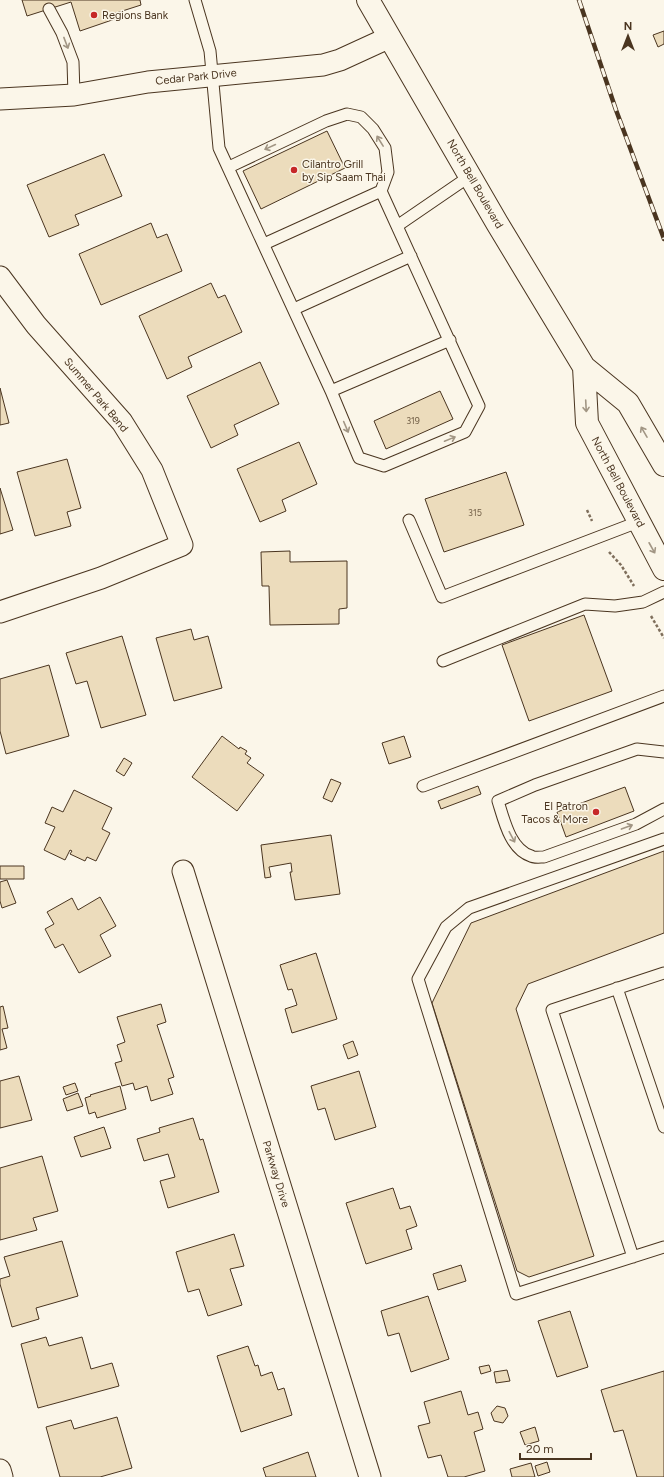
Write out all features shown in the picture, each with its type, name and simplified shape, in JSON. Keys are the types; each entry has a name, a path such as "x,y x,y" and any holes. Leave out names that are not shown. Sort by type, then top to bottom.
{"main road":[{"name":"North Bell Boulevard","path":"368,0 388,38 584,367 628,403 664,465"},
{"name":"North Bell Boulevard","path":"584,367 587,423 664,569"}],"street":[{"name":"Cedar Park Drive","path":"0,99 74,95 148,82 212,74 323,65 340,60 388,38"},
{"name":"Summer Park Bend","path":"0,277 36,325 122,422 152,470 182,545 101,578 0,612"},
{"name":"Parkway Drive","path":"183,871 370,1477"},
{"path":"0,1470 2,1477"}],"lane":[{"path":"195,0 210,51 219,148 294,309 359,458 384,466 465,432 479,406 381,191 388,172 385,148 373,129 362,117 347,114 326,121 229,167"},
{"path":"49,9 62,33 73,62 74,95"},
{"path":"397,226 470,176"},
{"path":"264,244 381,191"},
{"path":"294,309 411,256"},
{"path":"331,391 450,340"},
{"path":"409,520 442,597 600,535 638,522"},
{"path":"444,661 585,604 615,606 643,602 664,592"},
{"path":"423,786 664,696"},
{"path":"664,752 637,749 535,785 498,801 507,828 517,848 531,857 544,857 601,837 636,824 664,809"},
{"path":"664,839 469,908 446,926 418,979 516,1294 664,1247"},
{"path":"633,1257 552,1010 664,973"},
{"path":"617,988 664,1127"}],"path":[{"path":"587,510 611,556 621,565 664,638"}],"building":[{"name":"Regions Bank","path":"22,0 140,0 141,5 113,14 115,19 80,31 71,2 27,16"},
{"path":"664,31 664,44 658,47 653,35"},
{"name":"Cilantro Grill by Sip Saam Thai","path":"327,131 345,168 261,209 243,171"},
{"path":"104,154 122,196 75,215 79,225 49,237 27,185"},
{"path":"151,223 157,238 167,234 182,271 101,305 79,254"},
{"path":"211,283 218,298 225,295 242,332 188,357 192,367 167,379 139,316"},
{"path":"260,362 279,404 234,425 238,435 211,448 187,396"},
{"path":"0,388 9,423 0,425"},
{"path":"440,391 453,419 386,449 374,421"},
{"path":"299,442 317,484 282,500 286,511 260,522 237,469"},
{"path":"67,459 81,508 67,512 71,526 35,536 17,472"},
{"path":"506,472 524,525 444,552 425,499"},
{"path":"0,488 13,530 0,534"},
{"path":"290,551 290,562 347,561 347,608 339,609 339,624 270,625 269,586 262,586 261,552"},
{"path":"584,615 612,691 529,721 502,645"},
{"path":"191,629 194,640 208,636 222,688 174,701 156,638"},
{"path":"122,636 146,715 101,728 87,681 76,684 66,653"},
{"path":"49,665 69,736 6,754 0,731 0,679"},
{"path":"222,736 239,749 240,747 247,751 245,754 251,758 247,763 264,775 237,811 192,777"},
{"path":"404,736 411,757 389,764 382,743"},
{"path":"124,758 132,763 124,776 116,771"},
{"path":"331,779 341,783 332,802 323,798"},
{"path":"478,786 481,794 441,809 438,801"},
{"name":"El Patron Tacos & More","path":"625,787 634,811 566,837 557,812"},
{"path":"74,790 112,808 102,829 110,833 96,861 87,857 85,861 70,854 72,851 70,850 65,860 44,850 55,827 45,823 52,807 63,812"},
{"path":"331,835 340,894 295,900 290,872 292,872 291,863 269,867 271,877 265,878 261,845"},
{"path":"664,851 664,933 528,984 516,1009 594,1256 529,1277 517,1271 432,1003 471,923"},
{"path":"0,866 24,866 24,879 0,879"},
{"path":"7,880 16,903 2,908 0,901 0,882"},
{"path":"100,897 116,926 100,935 111,956 79,973 63,944 55,948 45,929 54,924 47,912 72,898 78,910"},
{"path":"316,953 337,1019 292,1033 285,1009 297,1005 292,989 288,990 280,965"},
{"path":"161,1004 166,1022 157,1025 174,1077 168,1079 173,1094 151,1101 147,1086 135,1090 133,1083 122,1086 115,1063 122,1061 117,1045 125,1042 117,1017"},
{"path":"3,1006 8,1028 2,1029 7,1048 0,1050 0,1007"},
{"path":"353,1041 358,1055 348,1059 343,1045"},
{"path":"359,1071 376,1127 335,1140 325,1108 318,1110 311,1086"},
{"path":"19,1076 32,1120 0,1128 0,1081"},
{"path":"75,1083 78,1091 66,1095 63,1087"},
{"path":"120,1086 126,1109 97,1118 95,1112 89,1114 85,1098 91,1096 90,1095"},
{"path":"78,1093 83,1106 67,1111 63,1099"},
{"path":"193,1118 200,1140 203,1139 219,1192 168,1208 160,1181 175,1177 168,1154 144,1161 137,1139 160,1132 159,1128"},
{"path":"104,1127 111,1148 81,1157 74,1137"},
{"path":"42,1156 58,1211 33,1218 37,1230 0,1240 0,1168"},
{"path":"393,1188 400,1209 410,1206 417,1226 406,1230 412,1249 366,1264 346,1203"},
{"path":"234,1234 244,1266 230,1269 242,1305 208,1316 199,1289 188,1292 176,1252"},
{"path":"62,1241 78,1296 36,1308 39,1319 12,1327 0,1284 0,1279 10,1276 4,1257"},
{"path":"461,1265 466,1281 438,1290 433,1274"},
{"path":"428,1296 449,1359 411,1372 399,1333 388,1336 381,1311"},
{"path":"570,1311 588,1367 557,1377 538,1321"},
{"path":"46,1337 49,1346 82,1337 91,1369 112,1363 119,1386 38,1408 21,1344"},
{"path":"248,1346 255,1366 258,1365 261,1376 272,1372 278,1390 284,1388 292,1415 241,1432 217,1356"},
{"path":"489,1365 491,1371 481,1374 479,1367"},
{"path":"507,1370 510,1381 496,1383 494,1372"},
{"path":"664,1371 664,1477 637,1477 623,1430 614,1432 601,1390"},
{"path":"461,1391 468,1415 478,1412 483,1429 474,1432 485,1471 464,1477 448,1477 441,1455 428,1458 418,1426 430,1423 424,1402"},
{"path":"497,1406 505,1408 508,1416 503,1423 494,1421 491,1413"},
{"path":"117,1417 132,1468 100,1477 60,1477 46,1427 71,1420 74,1429"},
{"path":"535,1427 539,1441 525,1445 520,1432"},
{"path":"308,1452 316,1477 266,1477 263,1468"},
{"path":"547,1462 550,1472 538,1476 535,1466"},
{"path":"531,1463 535,1477 512,1477 510,1469"}],"railway":[{"path":"579,0 616,110 664,239"}],"place":[{"name":"Regions Bank","path":"94,15"},
{"name":"Cilantro Grill by Sip Saam Thai","path":"294,170"},
{"name":"El Patron Tacos & More","path":"596,812"}]}
